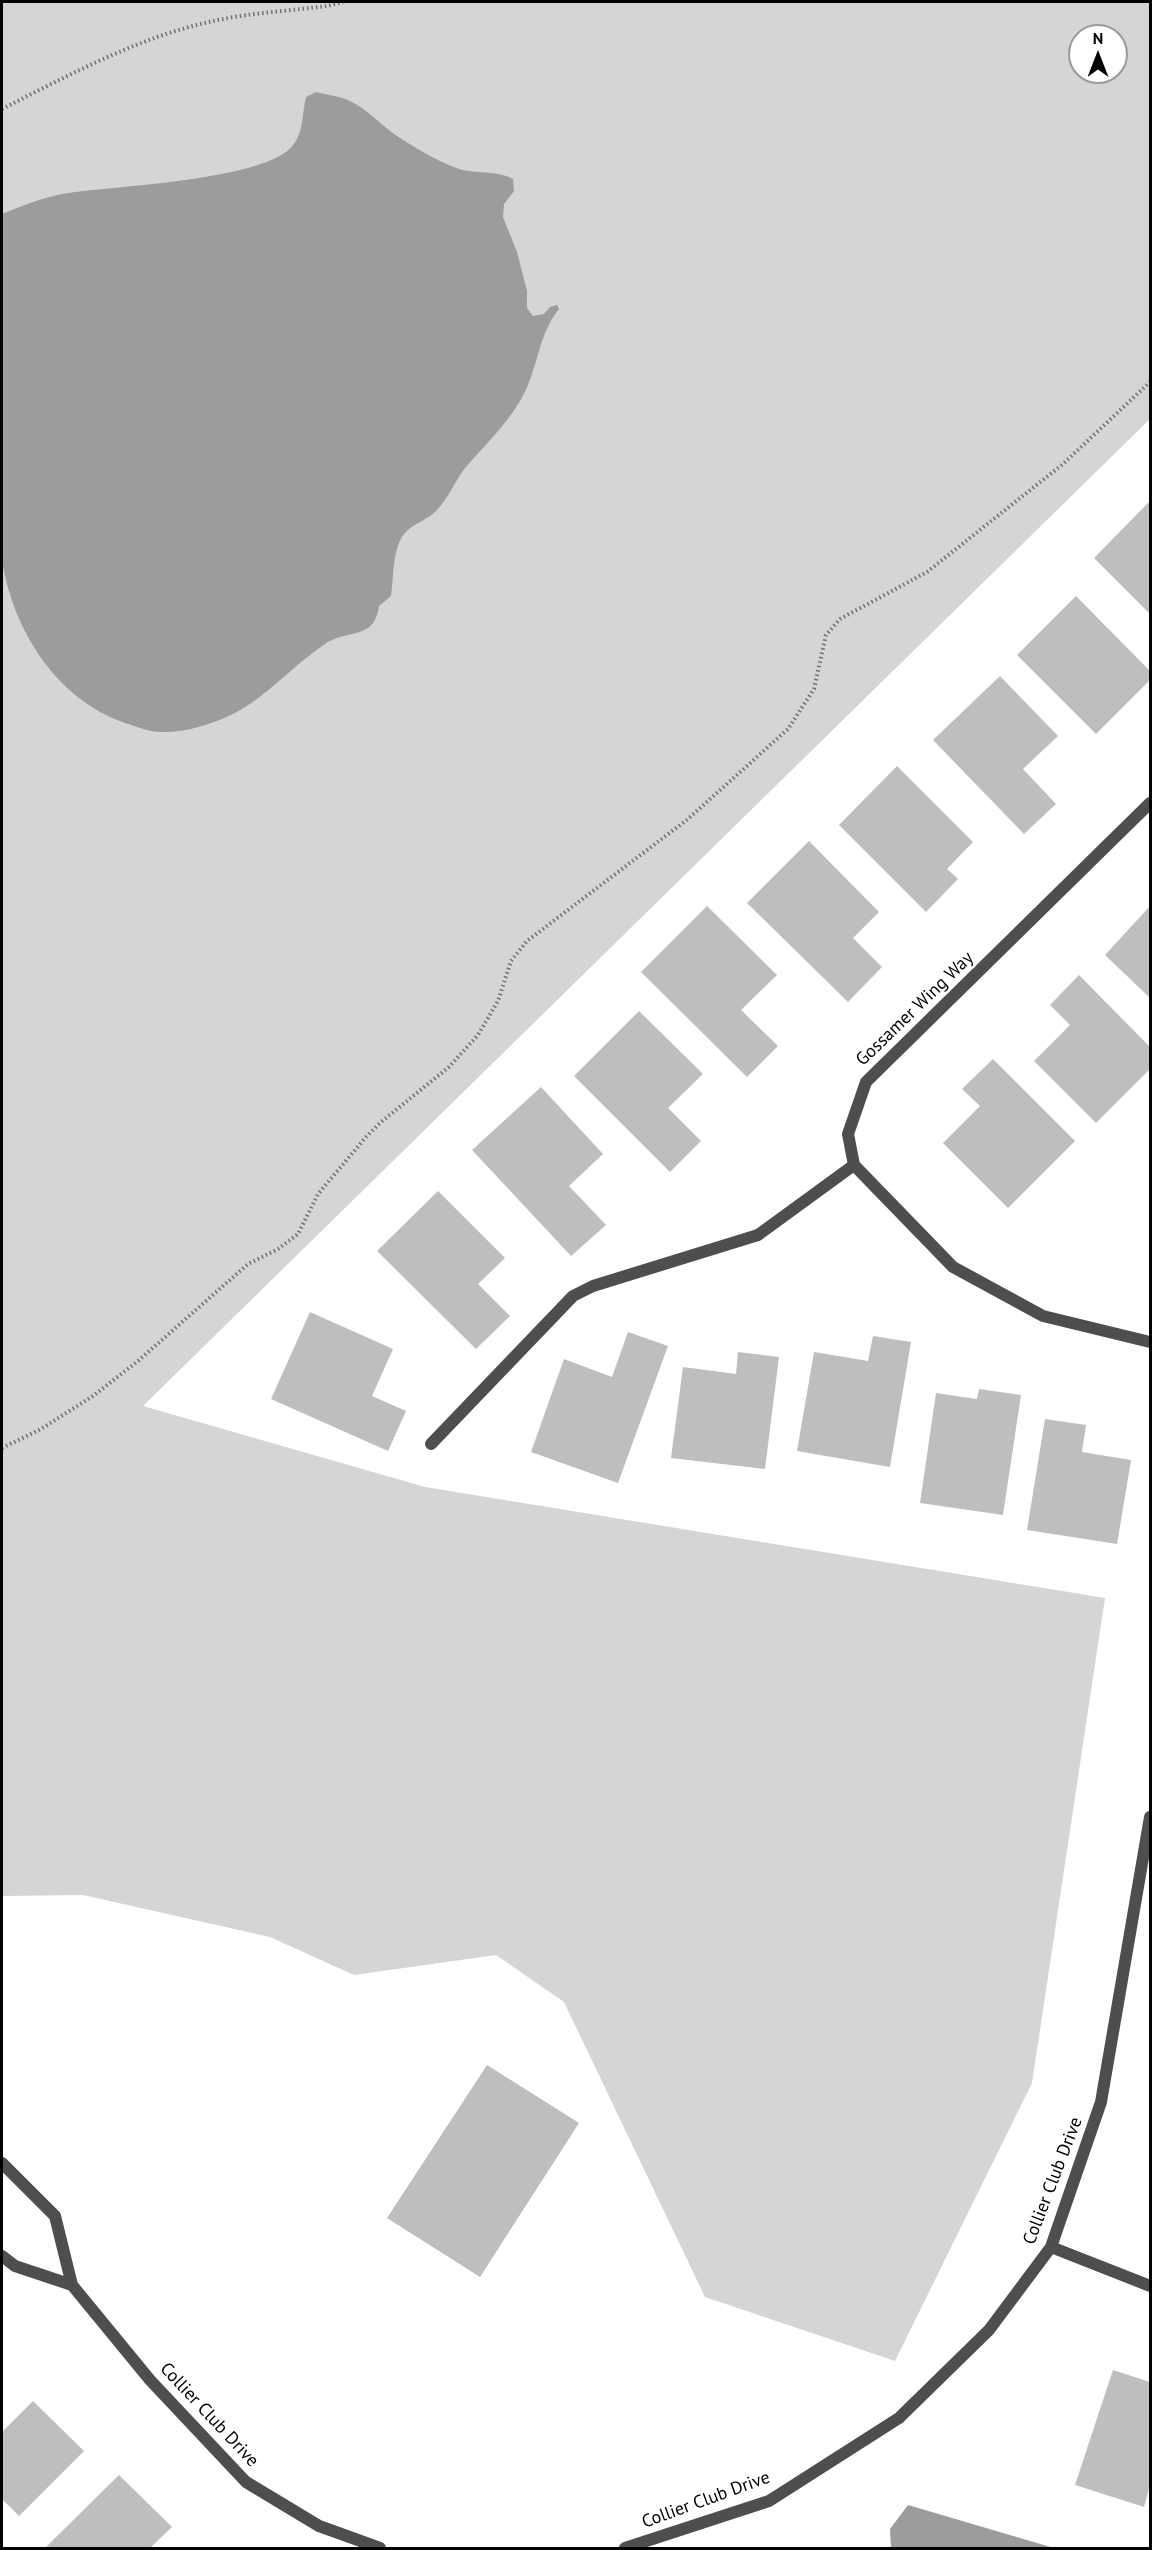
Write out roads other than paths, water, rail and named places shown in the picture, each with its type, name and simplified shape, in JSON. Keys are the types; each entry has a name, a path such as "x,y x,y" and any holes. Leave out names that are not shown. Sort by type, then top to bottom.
{"street":[{"name":"Gossamer Wing Way","path":"854,1165 848,1134 866,1082 1150,803"},
{"path":"431,1444 573,1296 593,1286 758,1235 854,1165 953,1267 1043,1316 1150,1342"},
{"name":"Collier Club Drive","path":"625,2548 769,2500 899,2418 989,2330 1051,2247 1101,2102 1150,1817"},
{"name":"Collier Club Drive","path":"2,2163 55,2216 72,2285 150,2380 246,2482 319,2526 380,2548"},
{"path":"1051,2247 1150,2286"},
{"path":"2,2256 15,2266 72,2285"}]}
